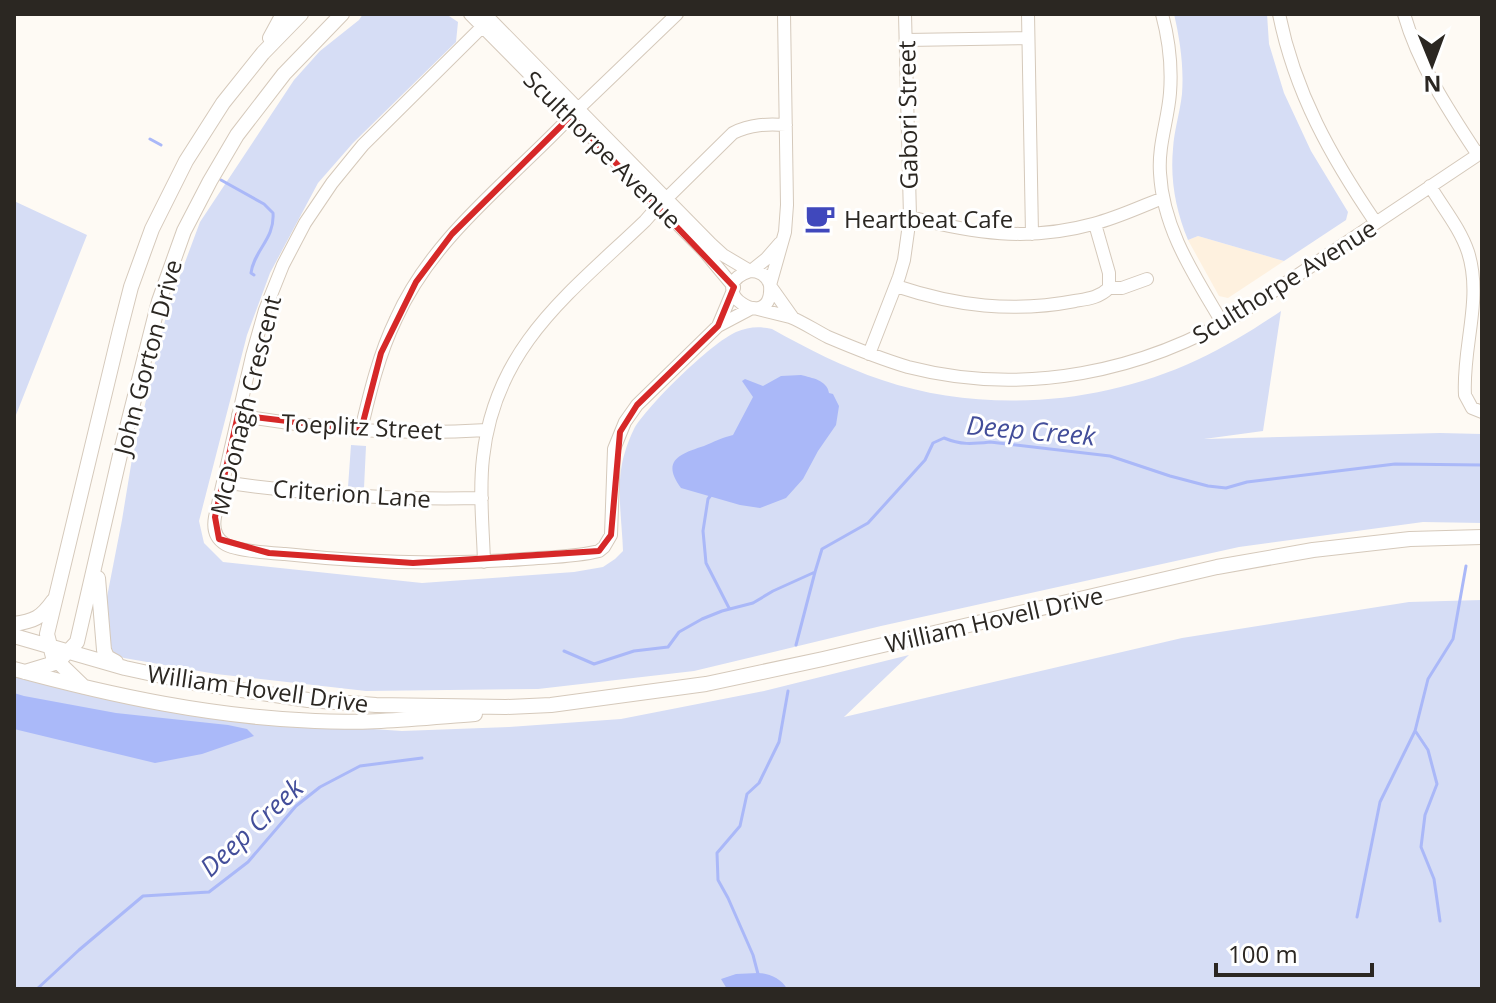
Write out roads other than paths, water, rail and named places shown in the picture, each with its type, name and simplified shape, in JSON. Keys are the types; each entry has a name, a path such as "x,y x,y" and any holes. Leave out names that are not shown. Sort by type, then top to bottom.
{"main road":[{"path":"263,53 283,14"},
{"name":"John Gorton Drive","path":"49,646 47,634 120,330 141,258 157,217 186,161 223,103 263,53 301,14"},
{"name":"John Gorton Drive","path":"64,657 77,642 159,301 184,231 237,135 284,74 342,14"},
{"name":"William Hovell Drive","path":"14,636 49,646 64,657 194,683 308,700 376,705 551,705 721,681 1231,565 1313,550 1410,539 1482,537"},
{"path":"95,566 104,650 107,657 125,668"},
{"path":"14,624 31,621 44,614 56,596"},
{"path":"19,670 64,657 84,687"},
{"name":"William Hovell Drive","path":"19,670 150,702 261,718 381,721 476,714 506,707"}],"street":[{"name":"Sculthorpe Avenue","path":"470,14 488,18 663,202 734,288"},
{"path":"361,430 381,353 421,274 459,227 677,14"},
{"path":"782,240 766,259 741,274 734,288 737,300 746,307 753,308 767,301 782,240 787,205 784,14"},
{"name":"Gabori Street","path":"869,354 904,260 910,217 905,14"},
{"path":"1028,14 1032,234"},
{"path":"1162,14 1170,61 1170,94 1160,154 1163,198 1178,244 1223,324"},
{"path":"1279,14 1297,83 1314,121 1376,223"},
{"path":"1404,14 1432,82 1480,154"},
{"name":"McDonagh Crescent","path":"488,18 363,145 305,223 283,265 265,310 238,415 214,525 219,539 230,547 351,561 484,562 591,553 604,547 611,535 614,449 620,432 637,405 718,326 753,308"},
{"path":"906,40 1028,38"},
{"path":"484,562 482,498 487,430 507,372 531,334 733,133 745,126 786,125"},
{"name":"Sculthorpe Avenue","path":"753,308 793,318 869,354 909,367 953,375 1046,378 1118,366 1190,342 1223,324 1480,154"},
{"path":"1430,186 1464,242 1478,287 1474,350 1465,395 1472,408 1482,412"},
{"path":"910,217 979,232 1032,234 1095,224 1163,198"},
{"name":"Sculthorpe Avenue","path":"663,202 723,255 750,271"},
{"path":"1095,224 1109,273 1109,288"},
{"path":"750,271 761,273 771,286"},
{"path":"896,286 957,303 1029,307 1099,296 1109,288 1122,288 1147,279"},
{"name":"Sculthorpe Avenue","path":"771,286 793,318"},
{"name":"McDonagh Crescent","path":"718,326 734,288"},
{"name":"Toeplitz Street","path":"238,415 361,430 487,430"},
{"name":"Criterion Lane","path":"223,482 355,497 482,498"}],"waterway":[{"path":"150,139 161,145"},
{"path":"221,180 264,204 273,213 271,230 253,265 251,273 254,275"},
{"name":"Deep Creek","path":"564,651 594,664 634,651 668,647 679,632 702,619 753,603 815,572 822,549 868,523 925,460 933,443 944,438 961,443 990,442 1110,456 1170,476 1226,488 1247,482 1395,464 1482,465"},
{"path":"711,495 703,531 706,563 729,608"},
{"path":"1357,917 1380,802 1415,731 1428,679 1453,639 1466,566"},
{"path":"796,645 815,572"},
{"path":"758,974 753,955 718,880 717,853 740,826 747,794 759,783 779,742 788,691"},
{"path":"1416,732 1428,750 1437,784 1425,815 1421,847 1434,879 1440,921"},
{"name":"Deep Creek","path":"37,989 143,896 209,892 248,862 296,806 320,787 360,766 422,758"}],"place":[{"name":"Heartbeat Cafe","path":"820,218"}]}
